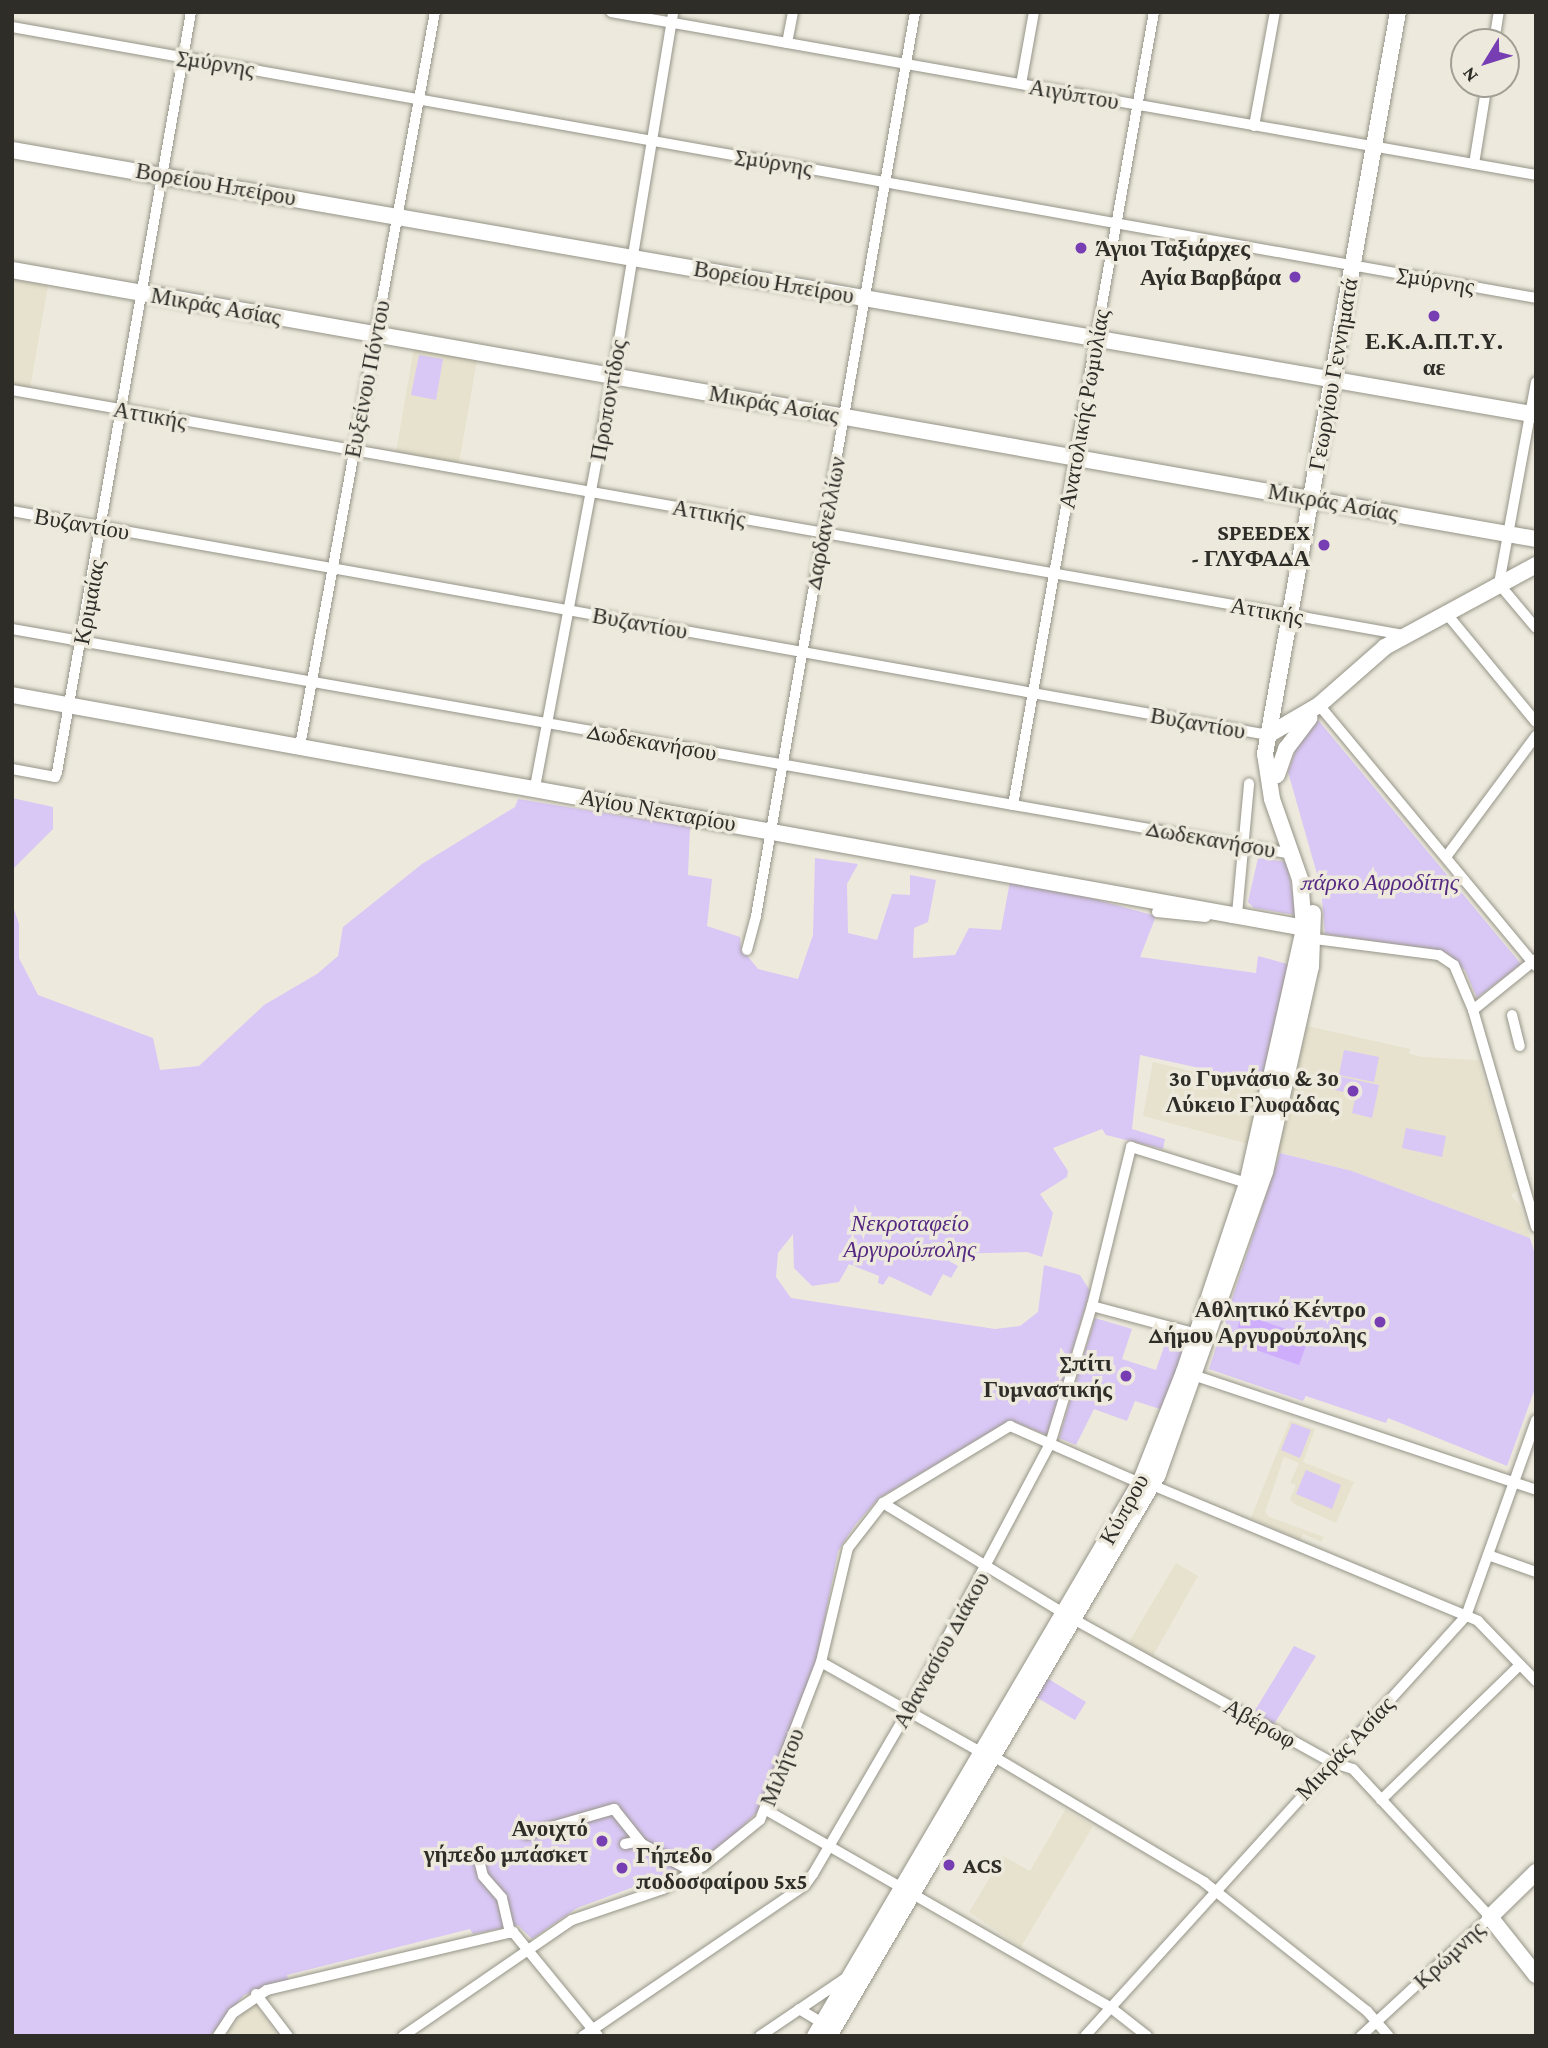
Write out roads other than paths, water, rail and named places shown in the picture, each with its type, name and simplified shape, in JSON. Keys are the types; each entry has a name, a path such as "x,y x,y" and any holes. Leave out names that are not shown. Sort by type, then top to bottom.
{"street":[{"name":"Κριμαίας","path":"12,769 55,777 104,527 191,12"},
{"name":"Ευξείνου Πόντου","path":"300,746 335,569 354,450 435,12"},
{"name":"Αιγύπτου","path":"611,12 673,18 787,43 1536,175"},
{"path":"787,43 793,12"},
{"name":"Δαρδανελλίων","path":"747,950 845,416 915,12"},
{"path":"1021,85 1034,12"},
{"name":"Ανατολικής Ρωμυλίας","path":"1013,805 1154,12"},
{"path":"1254,125 1275,12"},
{"name":"Γεωργίου Γεννηματά","path":"1310,933 1302,889 1272,799 1265,754 1398,12"},
{"name":"Προποντίδος","path":"536,787 613,376 673,18"},
{"name":"Σμύρνης","path":"12,27 1536,298"},
{"path":"1474,164 1485,98"},
{"name":"Βορείου Ηπείρου","path":"12,150 163,174 1533,415"},
{"name":"Μικράς Ασίας","path":"12,270 1536,539"},
{"path":"1499,584 1533,415 1536,382"},
{"name":"Αττικής","path":"12,390 1405,635"},
{"name":"Βυζαντίου","path":"12,511 1268,735"},
{"path":"1278,775 1286,749 1319,705 1369,659 1405,635 1536,565"},
{"path":"1499,584 1536,628"},
{"path":"1446,613 1536,722"},
{"name":"Δωδεκανήσου","path":"12,629 1292,854"},
{"name":"Αγίου Νεκταρίου","path":"12,695 1237,914 1310,933 1447,959 1459,973 1473,1010"},
{"path":"1268,735 1319,705"},
{"path":"1319,705 1535,962 1473,1010 1536,1227"},
{"name":"Γεωργίου Γεννηματά","path":"1268,735 1309,880 1310,933"},
{"path":"1446,857 1536,736"},
{"path":"1157,912 1229,920 1237,914 1249,784"},
{"name":"Κύπρου","path":"829,2032 906,1892 1146,1484 1190,1374 1253,1185 1310,933"},
{"path":"1512,1015 1520,1046"},
{"name":"Αθανασίου Διάκου","path":"591,2034 804,1885 909,1709 987,1567 1050,1444 1092,1306 1131,1147 1253,1185"},
{"name":"Κύπρου","path":"1190,1374 1197,1334 1253,1185"},
{"path":"1092,1306 1197,1334"},
{"path":"1190,1374 1536,1490"},
{"name":"Μικράς Ασίας","path":"1085,2036 1465,1616 1536,1420"},
{"name":"Μιλήτου","path":"403,2036 582,1915 642,1899 693,1872 747,1832 766,1810 821,1662 848,1548 883,1503 1010,1426 1050,1444"},
{"path":"1050,1444 1478,1621 1536,1681"},
{"name":"Αβέρωφ","path":"883,1503 1069,1617 1331,1762 1353,1769 1490,1917 1536,1975"},
{"path":"1488,1555 1536,1572"},
{"path":"821,1662 909,1709 1165,1856 1216,1893 1377,2021 1389,2036"},
{"path":"1381,1800 1520,1665"},
{"path":"527,1834 614,1809 639,1840 693,1872"},
{"path":"766,1810 1110,2007 1147,2036"},
{"path":"625,1844 639,1840"},
{"path":"480,1864 483,1876 502,1898 510,1933"},
{"name":"Κρώμνης","path":"1361,2036 1536,1872"},
{"name":"Κύπρου","path":"829,2032 851,1974 906,1892"},
{"path":"218,2036 233,2013 257,1994 510,1933 516,1933 529,1949 591,2034"},
{"path":"760,2036 851,1974"},
{"path":"257,1994 288,2036"},
{"path":"799,2009 829,2032"}],"place":[{"name":"Άγιοι Ταξιάρχες","path":"1081,248"},
{"name":"Αγία Βαρβάρα","path":"1295,277"},
{"name":"Ε.Κ.Α.Π.Τ.Υ. αε","path":"1434,316"},
{"name":"SPEEDEX - ΓΛΥΦΑΔΑ","path":"1324,545"},
{"name":"3ο Γυμνάσιο & 3ο Λύκειο Γλυφάδας","path":"1353,1091"},
{"name":"Αθλητικό Κέντρο Δήμου Αργυρούπολης","path":"1380,1322"},
{"name":"Σπίτι Γυμναστικής","path":"1126,1376"},
{"name":"Ανοιχτό γήπεδο μπάσκετ","path":"602,1841"},
{"name":"ACS","path":"949,1865"},
{"name":"Γήπεδο ποδοσφαίρου 5x5","path":"622,1868"}],"park label":[{"name":"πάρκο Αφροδίτης","path":"1380,882"},
{"name":"Νεκροταφείο Αργυρούπολης","path":"910,1236"}]}
